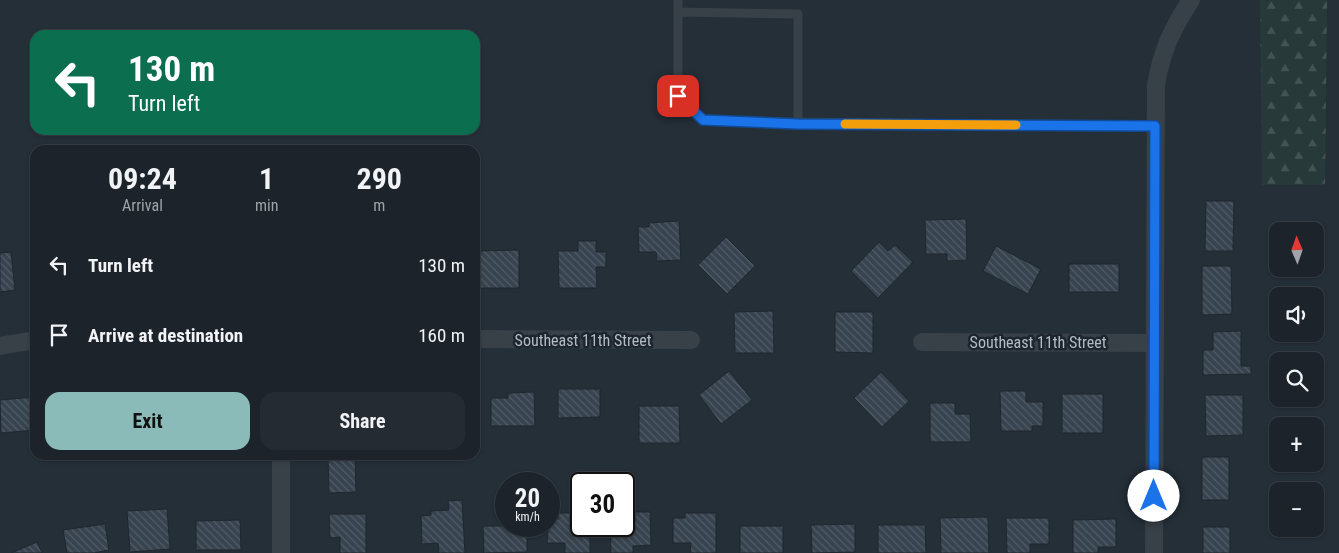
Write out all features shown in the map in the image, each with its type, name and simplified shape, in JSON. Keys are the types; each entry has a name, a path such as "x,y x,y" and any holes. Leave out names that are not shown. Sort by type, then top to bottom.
{"street":[{"path":"1154,553 1156,85 1161,57 1173,28 1191,0"},
{"name":"Southeast 11th Street","path":"480,339 691,340"},
{"path":"0,346 30,341"},
{"name":"Southeast 11th Street","path":"922,342 1154,343"},
{"path":"281,460 281,553"}],"lane":[{"path":"678,0 678,96 703,120 798,124 1155,126"},
{"path":"678,12 798,14 798,124"}],"green space":[{"path":"1260,0 1327,0 1325,185 1262,185"}],"building":[{"path":"1206,201 1234,201 1233,251 1205,251"},
{"path":"966,219 967,260 947,261 947,254 926,254 925,220"},
{"path":"679,221 681,260 657,261 656,252 639,252 638,227 649,227 649,223"},
{"path":"726,237 755,266 727,294 698,265"},
{"path":"578,241 596,241 596,252 606,252 606,267 596,267 597,288 559,288 558,251 578,251"},
{"path":"879,242 888,251 895,245 913,262 878,298 851,271"},
{"path":"996,246 1041,269 1028,294 983,271"},
{"path":"519,250 519,288 480,288 480,251"},
{"path":"11,252 15,290 0,292 0,253"},
{"path":"1069,264 1119,264 1119,292 1069,292"},
{"path":"1202,266 1231,266 1232,314 1202,315"},
{"path":"773,311 774,353 735,353 734,312"},
{"path":"835,312 873,312 873,353 835,352"},
{"path":"1241,331 1241,366 1251,366 1251,374 1203,375 1203,350 1213,350 1213,332"},
{"path":"729,371 752,400 721,424 699,395"},
{"path":"881,372 909,401 882,427 854,398"},
{"path":"558,389 600,389 600,417 558,418"},
{"path":"1000,391 1026,391 1026,402 1043,402 1043,426 1032,426 1032,431 1001,431"},
{"path":"534,392 535,426 491,426 491,398 508,398 508,393"},
{"path":"1062,394 1103,394 1103,433 1062,433"},
{"path":"1205,395 1243,395 1243,435 1206,436"},
{"path":"30,397 30,430 1,433 0,400"},
{"path":"930,403 955,403 955,414 970,414 971,442 930,442"},
{"path":"639,406 679,406 680,443 639,443"},
{"path":"1202,457 1229,457 1229,500 1202,500"},
{"path":"328,460 355,460 356,492 329,493"},
{"path":"462,500 465,553 439,553 438,543 422,544 421,516 431,515 431,511 449,510 448,501"},
{"path":"167,509 170,549 130,552 127,511"},
{"path":"635,512 650,512 651,545 633,546 633,553 611,553 610,537 635,537"},
{"path":"560,513 570,513 570,537 590,537 590,553 565,553 565,543 547,543 548,537 560,537"},
{"path":"685,513 716,513 716,553 690,553 691,543 673,543 673,518 685,518"},
{"path":"329,514 366,514 366,553 340,553 340,537 330,538"},
{"path":"988,517 989,553 941,553 940,518"},
{"path":"1006,518 1049,518 1049,544 1030,544 1030,553 1007,553"},
{"path":"1116,519 1116,547 1098,547 1098,553 1073,553 1073,520"},
{"path":"240,520 241,550 196,550 196,521"},
{"path":"105,524 109,550 94,553 67,553 63,530"},
{"path":"855,524 855,552 812,553 811,525"},
{"path":"878,525 925,525 926,553 878,553"},
{"path":"483,526 495,526 495,537 527,537 527,552 484,553"},
{"path":"740,526 783,526 783,553 740,553"},
{"path":"1203,527 1230,527 1230,553 1203,553"},
{"path":"37,542 42,553 11,553"}],"slow traffic":[{"path":"845,124 1016,125"}],"route":[{"path":"678,96 703,120 798,124 1155,126 1154,496"}]}
